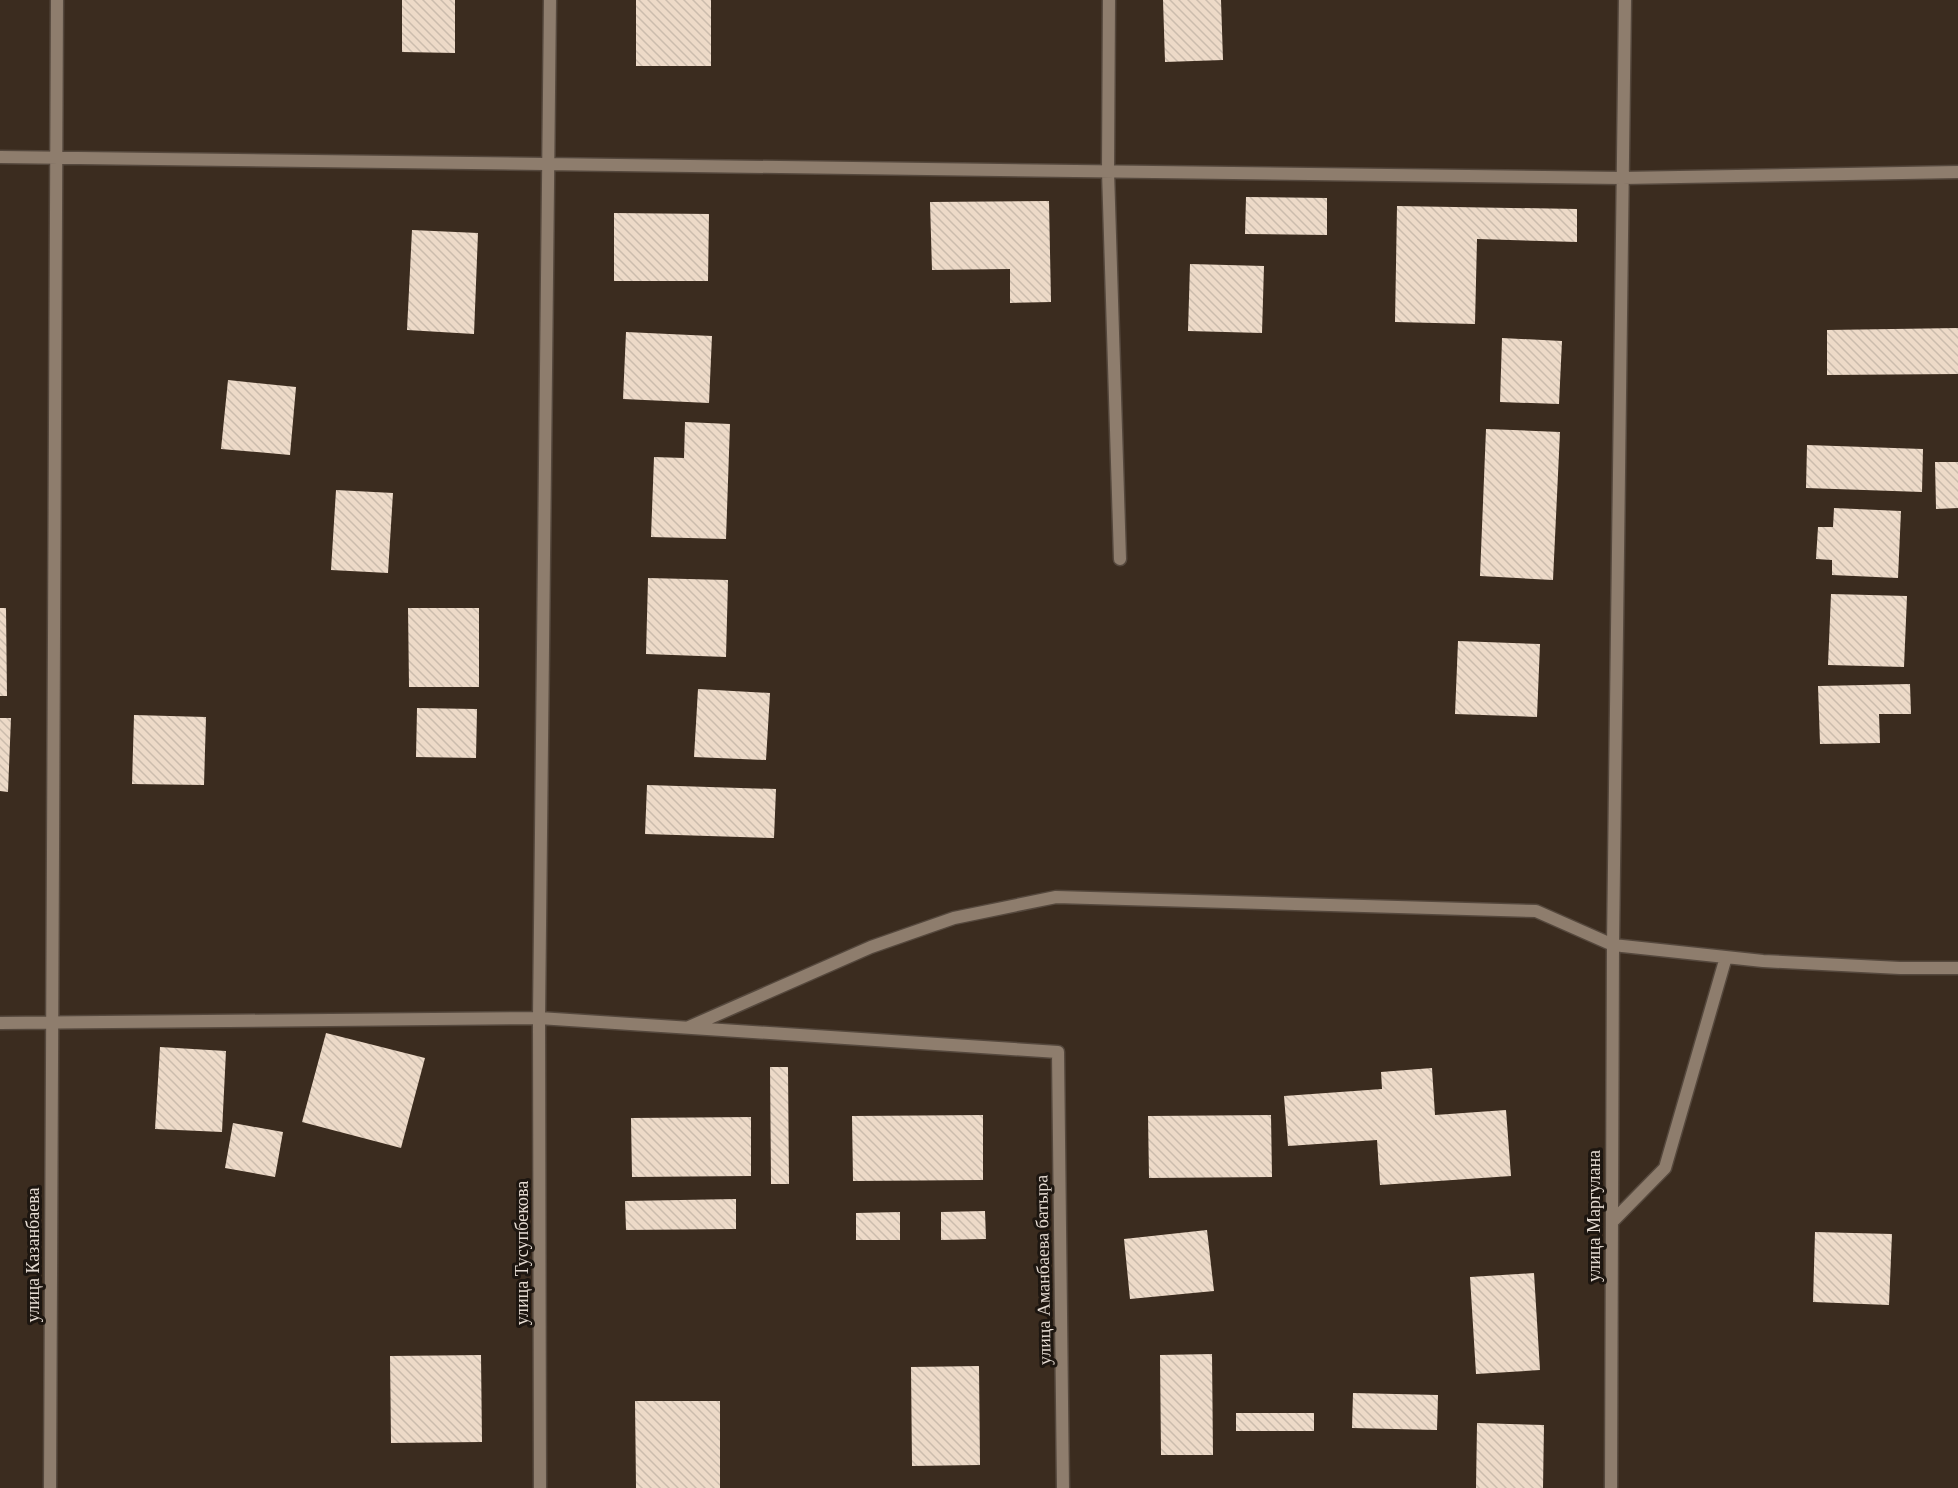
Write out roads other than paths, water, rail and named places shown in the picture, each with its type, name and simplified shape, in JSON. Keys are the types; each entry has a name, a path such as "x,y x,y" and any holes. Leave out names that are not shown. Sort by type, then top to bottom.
{"street":[{"name":"улица Казанбаева","path":"50,1488 57,0"},
{"name":"улица Тусупбекова","path":"540,1488 539,1018 550,0"},
{"path":"1109,0 1108,171 1120,559"},
{"name":"улица Маргулана","path":"1611,1488 1613,945 1625,0"},
{"path":"0,157 1622,178 1958,172"},
{"path":"0,1023 539,1018 687,1028 871,947 954,918 1056,897 1536,911 1613,945 1726,957 1900,968 1958,968"},
{"path":"1612,1222 1665,1168 1726,957"},
{"name":"улица Аманбаева батыра","path":"687,1028 1058,1052 1063,1488"}]}
